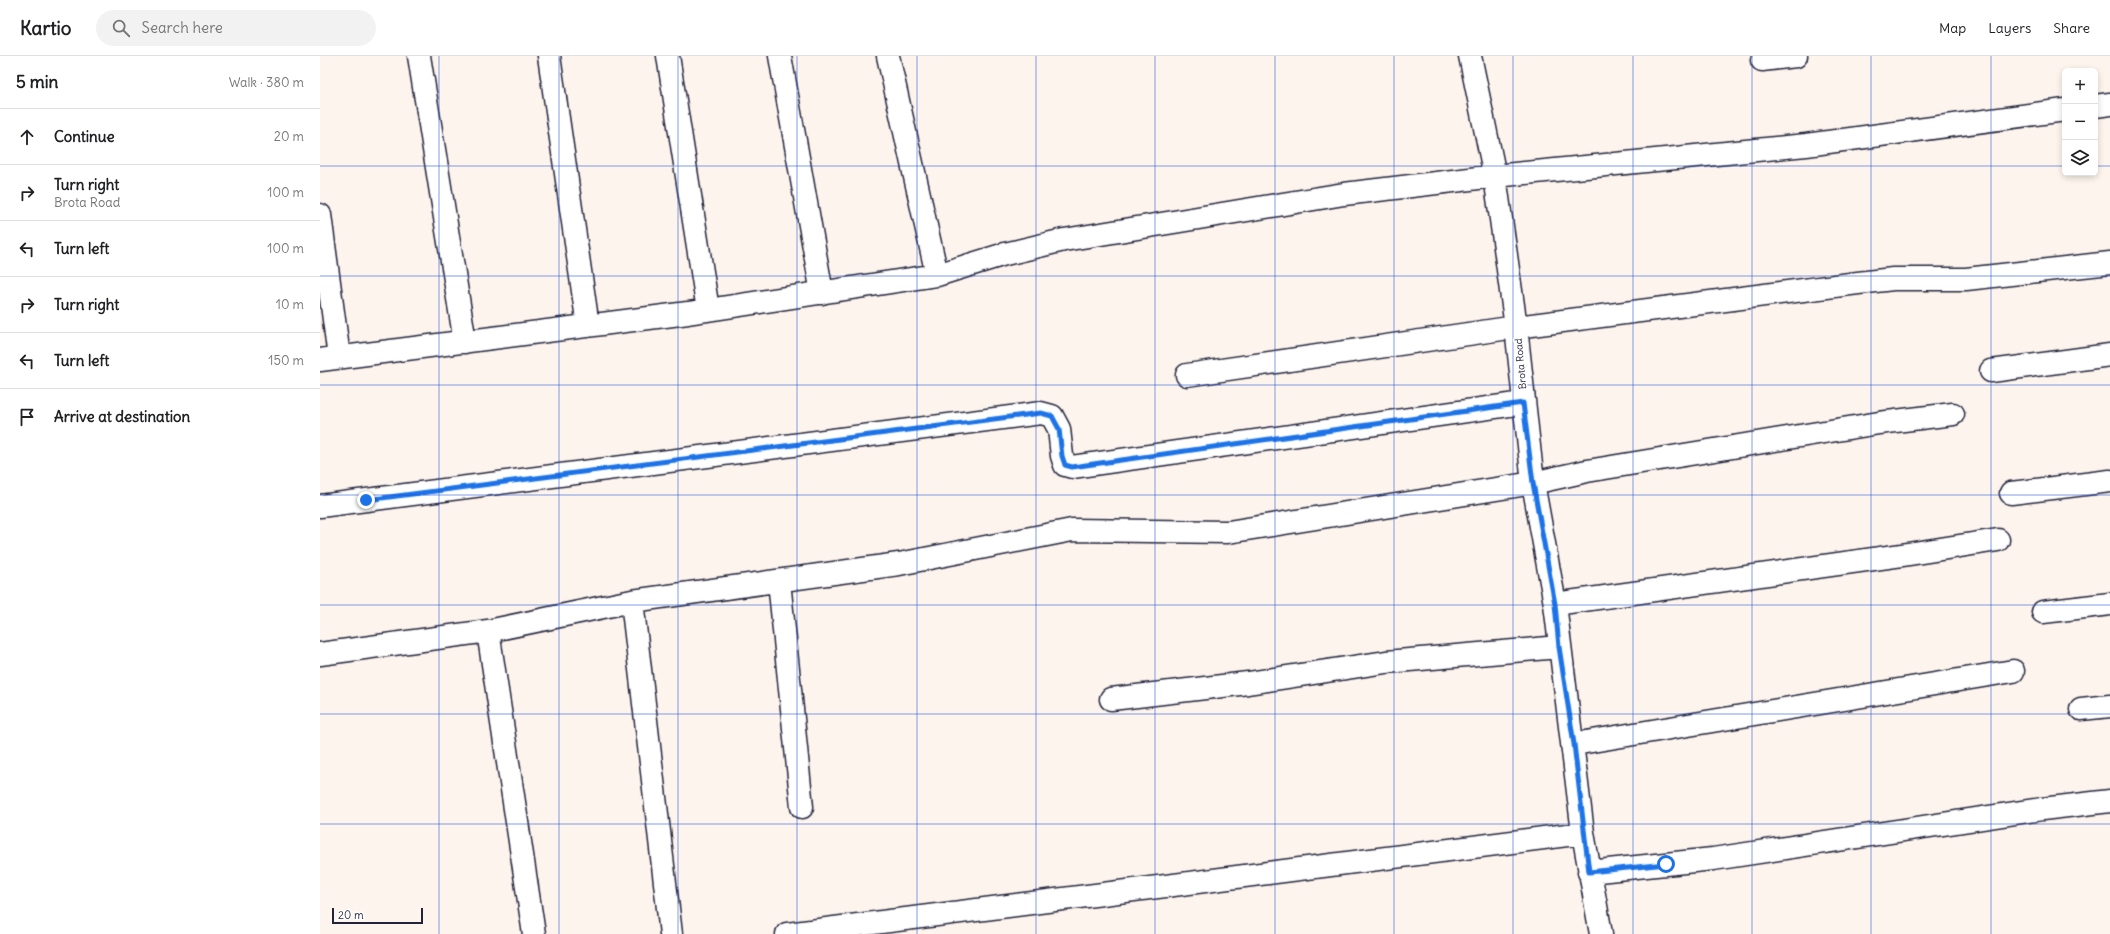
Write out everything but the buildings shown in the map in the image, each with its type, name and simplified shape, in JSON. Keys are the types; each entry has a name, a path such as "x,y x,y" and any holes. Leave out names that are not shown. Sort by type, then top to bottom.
{"street":[{"path":"420,56 464,342"},
{"path":"549,56 588,326"},
{"path":"668,56 708,310"},
{"path":"780,56 822,293"},
{"path":"888,56 937,275"},
{"name":"Brota Road","path":"1470,56 1495,176 1516,328 1523,403 1533,483 1555,604 1559,647 1574,744 1583,832 1601,934"},
{"path":"1762,60 1796,56"},
{"path":"2098,106 2110,104"},
{"path":"321,223 330,358 708,310 937,275 1005,254 1064,240 1344,194 1495,176 1806,145 2062,110"},
{"path":"1187,375 1516,328 1858,283 1893,279 1973,278 2110,263"},
{"path":"1991,371 2110,355"},
{"path":"320,506 1041,413 1052,416 1059,429 1062,456 1065,465 1072,467 1523,403"},
{"path":"320,654 488,630 632,601 898,564 1072,530 1228,532 1533,483 1587,471 1872,424 1953,414"},
{"path":"2011,493 2110,481"},
{"path":"1555,604 1998,540"},
{"path":"779,580 802,806"},
{"path":"632,601 671,934"},
{"path":"2044,612 2110,604"},
{"path":"488,630 534,934"},
{"path":"1110,699 1248,683 1386,662 1559,647"},
{"path":"1574,744 2013,671"},
{"path":"2080,709 2110,706"},
{"path":"1589,872 1713,859 2042,809 2110,801"},
{"path":"787,934 840,930 1583,832"}],"route":[{"path":"366,500 626,465 1041,413 1052,416 1059,429 1062,456 1065,465 1072,467 1523,403 1533,483 1555,604 1559,647 1574,744 1583,832 1589,872 1666,864"}]}
